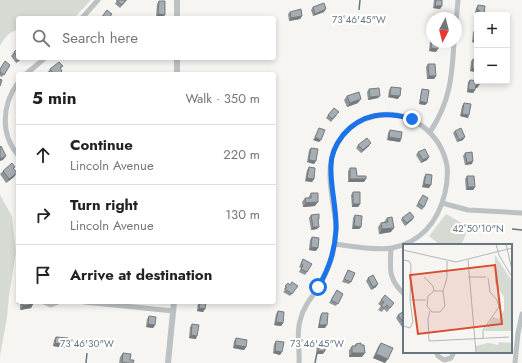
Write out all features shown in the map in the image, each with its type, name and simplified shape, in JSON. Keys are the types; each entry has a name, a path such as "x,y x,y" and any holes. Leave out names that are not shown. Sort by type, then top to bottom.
{"street":[{"path":"84,16 98,0"},
{"path":"177,0 177,16"},
{"path":"457,12 458,0"},
{"path":"430,132 438,120 447,99 453,48"},
{"path":"28,72 43,60"},
{"path":"177,60 177,72"},
{"path":"16,86 9,98 5,118 8,138 16,153"},
{"path":"298,363 298,336 300,320 305,305 318,287 328,268 335,244 336,228 331,182 331,164 334,150 344,134 359,120 379,115 392,115 412,119 430,132 439,145 446,165 447,183 440,211 434,221 421,235 405,244"},
{"path":"442,203 474,210 522,213"},
{"path":"335,244 382,249 391,249 403,245"},
{"path":"391,249 391,277 396,287 403,293"},
{"path":"104,304 173,311"},
{"path":"168,363 174,304"},
{"path":"515,363 518,333 522,314"},
{"path":"436,353 444,360 450,358 453,353"}],"shaded area":[{"path":"0,0 91,0 76,16 16,16 16,30 5,38 0,46"},
{"path":"0,195 12,216 16,252 0,356"},
{"path":"446,214 469,227 461,244 439,244 429,236"}],"building":[{"path":"117,0 126,0 122,5"},
{"path":"436,0 442,0 442,6 435,6"},
{"path":"159,1 165,1 165,15 158,14"},
{"path":"324,3 326,9 315,14 313,7"},
{"path":"478,5 485,6 484,12 479,12 479,10 477,10"},
{"path":"301,9 302,16 291,18 290,12"},
{"path":"107,10 112,14 110,16 102,16"},
{"path":"473,59 474,59 474,68 472,68"},
{"path":"5,61 10,65 4,75 0,72 0,69"},
{"path":"59,62 63,66 60,68 62,71 61,72 52,72 50,69"},
{"path":"428,64 435,64 436,76 429,76"},
{"path":"470,80 474,80 474,84 479,84 476,85 475,90 468,89"},
{"path":"391,87 401,88 400,96 390,95"},
{"path":"379,88 380,96 370,97 369,89"},
{"path":"422,89 429,90 427,103 420,101"},
{"path":"359,92 361,99 350,103 347,96"},
{"path":"464,103 471,104 469,115 462,114"},
{"path":"334,108 339,112 332,119 328,115"},
{"path":"319,128 325,130 321,140 315,137"},
{"path":"461,128 465,137 459,140 455,131"},
{"path":"390,130 402,132 401,139 389,137"},
{"path":"367,138 371,143 363,150 358,145"},
{"path":"1,146 6,156 0,159 0,147"},
{"path":"311,148 318,149 316,161 309,160"},
{"path":"425,149 429,157 423,160 418,152"},
{"path":"472,152 473,161 467,163 465,153"},
{"path":"12,163 15,167 13,168 16,174 9,179 3,171"},
{"path":"309,167 315,168 314,179 307,178"},
{"path":"350,168 356,168 357,176 366,176 366,179 350,179"},
{"path":"426,174 432,175 431,185 424,184"},
{"path":"467,176 474,176 475,187 468,187"},
{"path":"353,192 360,192 360,204 353,204"},
{"path":"311,193 318,193 318,202 306,203 305,198 311,198"},
{"path":"423,195 428,198 424,207 418,203"},
{"path":"410,212 414,217 407,223 402,218"},
{"path":"319,214 319,227 313,227 311,215"},
{"path":"355,215 362,216 361,227 354,226"},
{"path":"392,217 394,228 382,229 381,223 388,222 387,218"},
{"path":"312,237 319,238 318,248 311,247"},
{"path":"303,259 312,264 307,272 301,269"},
{"path":"348,270 355,273 351,282 344,279"},
{"path":"373,275 378,284 373,287 368,278"},
{"path":"292,282 298,286 292,294 285,289 287,287 285,286 288,283 290,285"},
{"path":"337,290 343,294 338,304 331,300"},
{"path":"385,295 394,303 390,308 387,305 384,308 381,306 384,302 381,300"},
{"path":"200,304 206,304 205,309 199,308"},
{"path":"278,311 284,312 283,323 276,322"},
{"path":"403,312 403,322 398,315"},
{"path":"322,313 328,313 327,325 319,325"},
{"path":"149,316 156,317 155,325 148,324"},
{"path":"192,324 199,325 197,336 191,335"},
{"path":"56,337 68,338 67,345 55,343"},
{"path":"236,338 247,340 246,347 235,345"},
{"path":"276,341 284,342 282,352 275,351"},
{"path":"319,341 326,342 325,351 318,351"},
{"path":"361,343 361,345 364,345 365,353 352,353 352,346 356,346 356,344"},
{"path":"381,343 393,348 388,359 376,354"},
{"path":"123,353 131,354 130,360 134,360 133,363 122,362"}],"route":[{"path":"318,287 328,268 335,244 336,228 331,182 331,164 334,150 341,138 359,120 379,115 392,115 412,119"}]}
